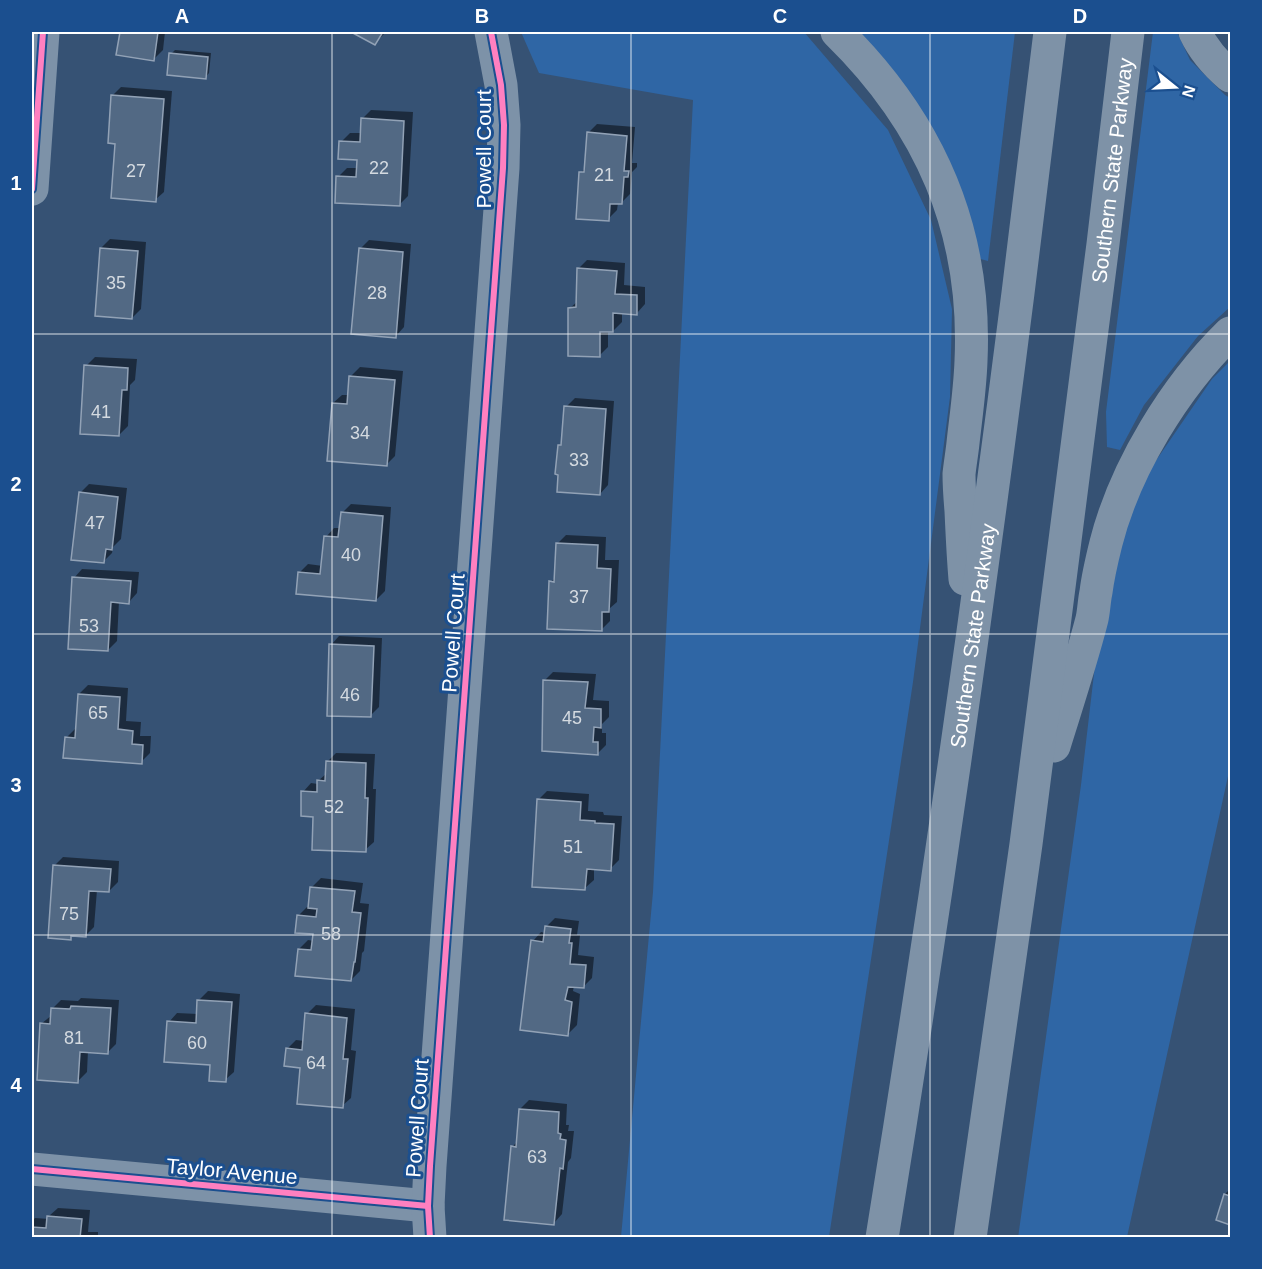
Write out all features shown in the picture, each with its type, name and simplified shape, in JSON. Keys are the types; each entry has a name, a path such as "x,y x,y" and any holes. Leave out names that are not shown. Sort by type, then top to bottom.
{"highway":[{"path":"837,32 877,75 902,108 922,141 951,208 966,264 972,326 971,362 959,474 969,656"},
{"name":"Southern State Parkway","path":"882,1238 920,996 969,656 1017,304 1050,32"},
{"name":"Southern State Parkway","path":"970,1238 1026,844 1128,32"},
{"path":"1195,32 1211,57 1230,76"},
{"path":"1026,844 1092,617 1106,542 1121,497 1141,453 1171,405 1208,357 1230,333"}],"street":[{"path":"32,189 43,32"},
{"name":"Powell Court","path":"429,1222 432,1131 502,179 504,125 501,85 491,32"},
{"name":"Taylor Avenue","path":"32,1169 429,1222"}],"shaded area":[{"path":"521,32 804,32 888,130 931,220 952,309 950,397 913,682 829,1237 621,1237 653,892 693,100 539,73"},
{"path":"853,32 1015,32 988,261 973,257"},
{"path":"1153,32 1177,32 1190,60 1230,98 1230,307 1198,336 1144,405 1120,450 1107,447 1106,412"},
{"path":"1230,361 1230,767 1127,1237 1018,1238 1081,785 1106,571 1144,478 1212,379"}],"building":[{"path":"120,32 158,32 154,61 116,55"},
{"path":"351,32 383,32 375,45"},
{"path":"169,53 208,57 206,79 167,75"},
{"path":"111,95 164,99 156,202 111,198 115,144 108,143"},
{"path":"361,118 404,121 400,206 335,203 336,176 356,177 357,160 338,159 339,141 360,142"},
{"path":"587,132 627,136 624,171 629,171 628,177 624,177 622,204 610,204 609,221 576,219 579,172 584,172"},
{"path":"100,248 138,251 132,319 95,316"},
{"path":"359,248 403,252 396,338 351,334"},
{"path":"577,268 617,271 615,294 637,295 637,315 613,313 613,332 600,332 600,357 568,356 568,308 576,307"},
{"path":"84,365 128,368 127,390 122,390 119,436 80,434"},
{"path":"349,376 395,380 387,466 327,461 332,403 347,404"},
{"path":"564,406 606,409 600,495 557,492 558,475 555,474 558,445 561,445"},
{"path":"79,492 118,497 112,550 106,549 104,563 71,560"},
{"path":"341,512 383,516 376,601 296,594 298,572 320,574 324,536 338,537"},
{"path":"556,543 598,545 597,568 611,569 609,612 602,612 602,631 547,629 549,581 554,582"},
{"path":"72,577 131,581 129,604 111,602 108,651 68,649"},
{"path":"329,644 374,646 371,717 327,716"},
{"path":"543,680 588,682 585,708 601,709 601,728 594,727 593,742 598,742 598,755 542,751"},
{"path":"78,694 120,697 118,729 133,731 132,744 143,745 142,764 63,758 65,737 75,738"},
{"path":"326,761 366,763 365,798 368,798 366,852 312,850 313,817 301,816 301,791 317,792 317,780 325,781"},
{"path":"537,799 581,802 580,820 614,824 611,871 587,869 585,890 532,887"},
{"path":"53,865 111,869 109,892 89,891 86,937 71,936 71,940 48,938"},
{"path":"310,887 355,891 352,912 361,913 351,981 295,976 298,949 311,950 313,934 295,933 297,915 316,917 317,909 308,908"},
{"path":"545,926 571,929 570,964 586,965 584,988 568,987 565,1000 572,1002 568,1036 520,1030 531,940 543,942"},
{"path":"197,1000 232,1002 226,1082 209,1081 210,1065 164,1062 167,1021 196,1023"},
{"path":"71,1006 111,1008 108,1054 80,1052 78,1083 37,1080 40,1023 50,1024 51,1008 70,1009"},
{"path":"305,1013 347,1018 343,1059 348,1059 343,1108 297,1104 300,1068 284,1066 286,1048 302,1050"},
{"path":"519,1109 559,1112 558,1133 561,1134 560,1139 566,1140 563,1169 560,1168 554,1225 504,1220 511,1146 516,1147"},
{"path":"1224,1194 1230,1196 1230,1225 1216,1220"},
{"path":"47,1216 82,1219 80,1238 32,1238 32,1227 46,1228"}],"cycle path":[{"path":"32,189 43,32"},
{"path":"430,1238 428,1206 430,1166 503,168 504,125 501,85 491,32"},
{"path":"32,1169 428,1206"}]}
